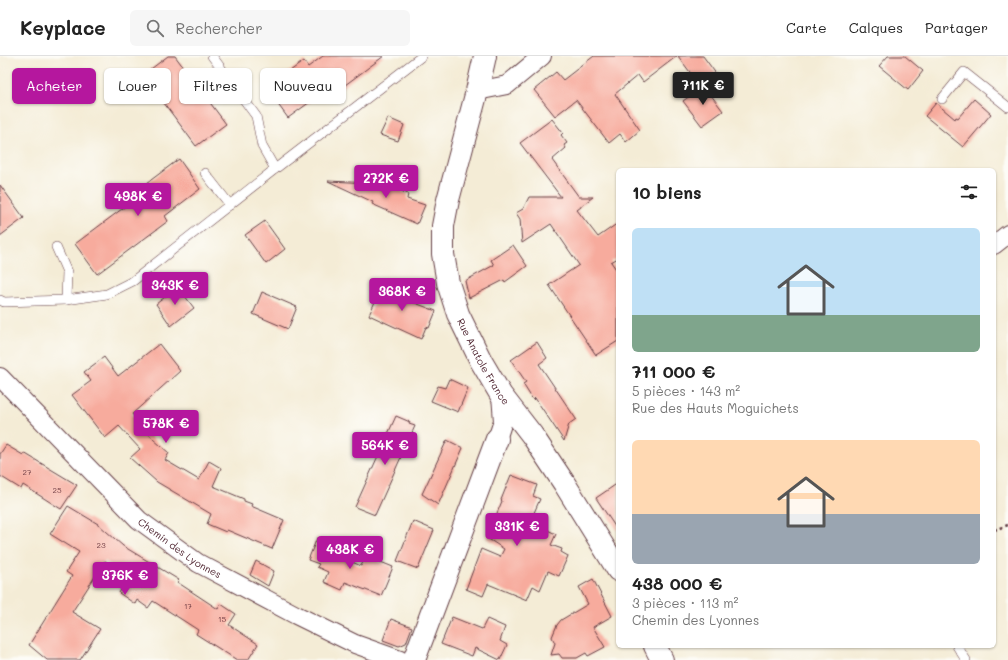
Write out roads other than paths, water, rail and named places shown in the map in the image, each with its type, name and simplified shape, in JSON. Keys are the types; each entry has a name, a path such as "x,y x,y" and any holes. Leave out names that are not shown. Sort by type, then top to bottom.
{"street":[{"name":"Rue Anatole France","path":"414,660 503,421 502,395 481,361 458,314 448,283 443,254 443,226 448,200 485,56"},
{"path":"477,91 507,85 542,56"},
{"path":"996,243 1008,234"},
{"name":"Chemin des Lyonnes","path":"0,377 140,520 198,563 296,615 355,644 400,660"},
{"path":"502,395 532,435 616,561"},
{"path":"497,439 506,434 514,433 532,435"},
{"path":"656,648 662,660"}],"lane":[{"path":"212,56 256,116 262,146 275,170"},
{"path":"0,300 4,302 66,300 107,294 133,281 422,56"},
{"path":"942,99 964,72 1008,107"},
{"path":"206,173 230,205"},
{"path":"56,247 66,272 66,300"},
{"path":"958,648 966,660"}]}
